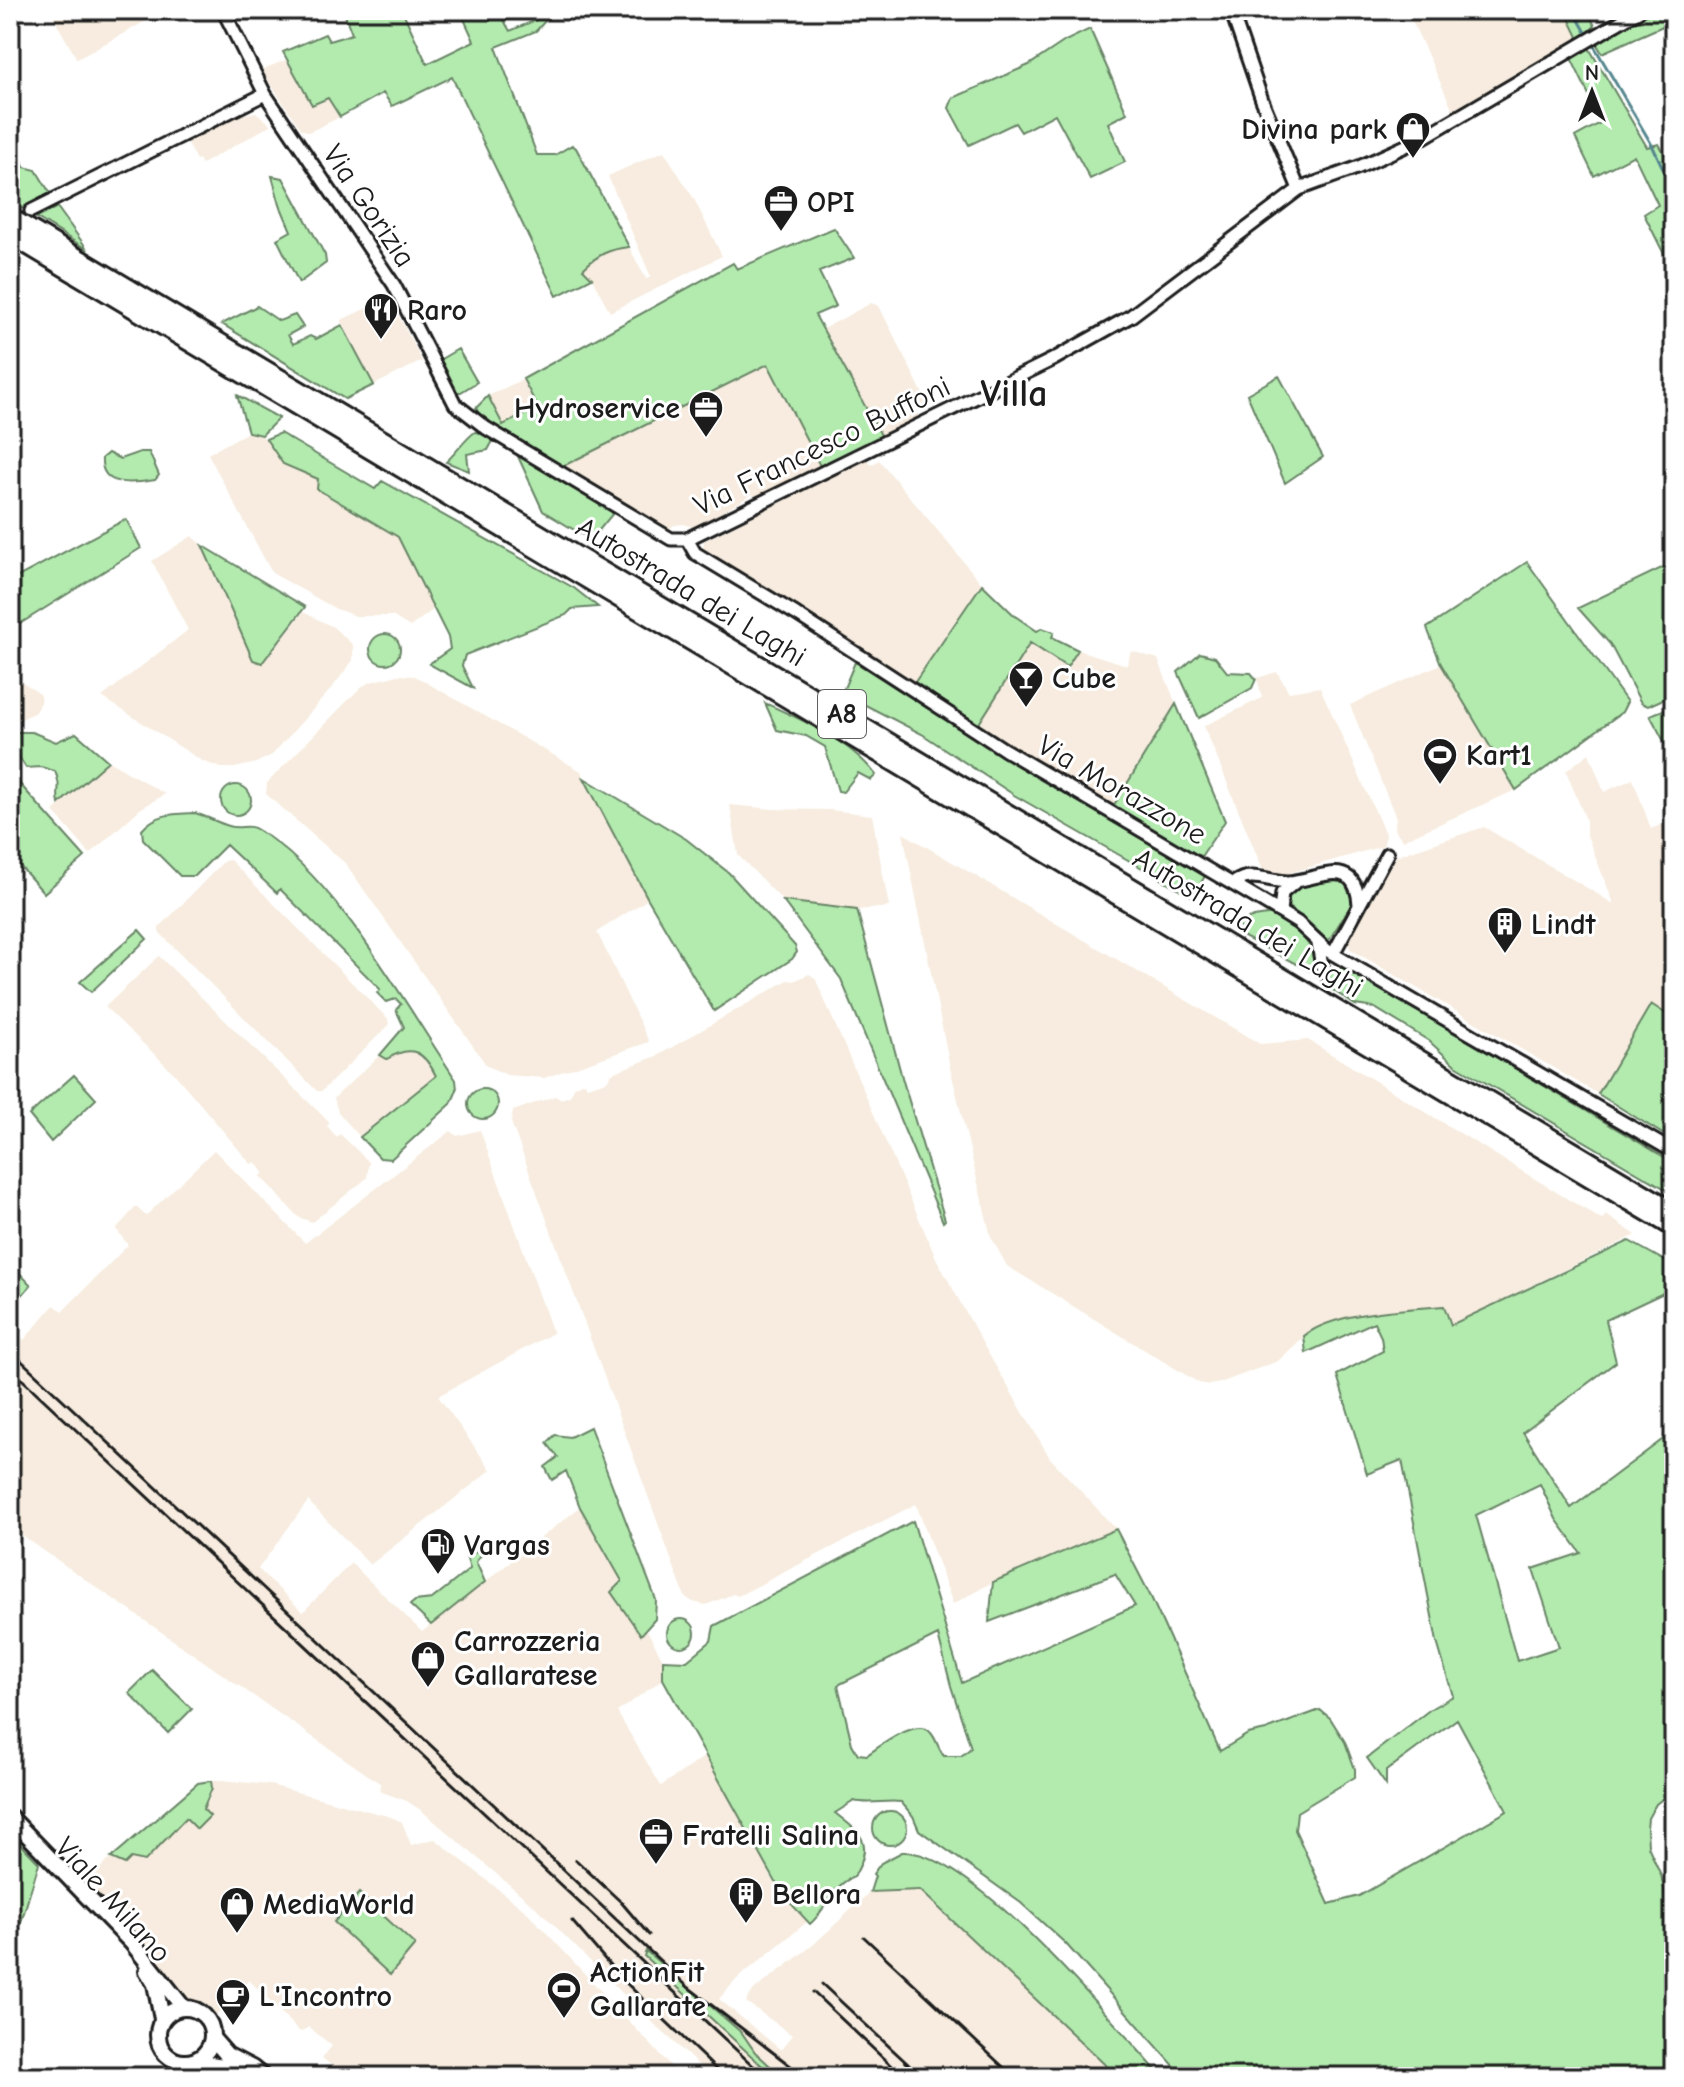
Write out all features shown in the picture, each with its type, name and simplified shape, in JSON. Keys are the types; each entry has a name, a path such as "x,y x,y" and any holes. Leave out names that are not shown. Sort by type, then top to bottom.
{"highway":[{"name":"Autostrada dei Laghi","path":"10,217 1674,1211"},
{"name":"Autostrada dei Laghi","path":"10,235 1674,1228"}],"main road":[{"name":"Viale Milano","path":"10,1817 132,1943 183,2007"},
{"name":"Viale Milano","path":"10,1825 147,1971 155,1984 162,2018"},
{"path":"248,2074 193,2061 176,2061 162,2051 157,2034 162,2018 183,2007 200,2012 207,2018 213,2039 227,2055 263,2077"},
{"path":"193,2061 206,2053 213,2039"}],"street":[{"name":"Via Gorizia","path":"223,10 265,94 394,285 455,404 486,428 671,539 687,539"},
{"path":"1231,10 1262,100 1299,189"},
{"name":"Via Francesco Buffoni","path":"687,539 1054,359 1175,284 1299,189 1419,140 1640,10"},
{"path":"31,211 265,94"},
{"name":"Via Morazzone","path":"687,539 695,553 796,614 939,709 1234,883 1307,931 1318,944 1333,954 1362,968 1674,1152"},
{"path":"1333,954 1387,854"},
{"path":"1234,883 1246,877 1298,880 1333,871 1346,876 1355,886 1359,905"},
{"path":"1280,912 1282,893 1298,880"},
{"path":"1342,936 1346,951 1362,968"},
{"path":"1318,944 1323,972"}],"shaded area":[{"path":"64,10 151,10 155,16 77,59 53,17"},
{"path":"1407,10 1565,10 1579,39 1454,112"},
{"path":"288,59 312,105 328,98 340,117 309,132 301,129 261,70"},
{"path":"256,112 271,125 202,164 199,159 196,160 187,142 241,115"},
{"path":"664,151 694,199 722,256 610,312 592,278 583,269 595,258 610,249 629,247 646,279 651,277 608,176"},
{"path":"389,298 422,361 374,385 341,320"},
{"path":"871,303 879,306 929,406 916,411 920,418 882,437 823,329"},
{"path":"768,364 820,466 759,501 753,494 695,528 684,524 674,525 668,530 563,466"},
{"path":"523,379 538,407 503,425 488,396"},
{"path":"248,432 262,435 283,464 318,479 318,489 398,537 434,609 410,627 392,616 356,616 336,609 272,573 208,454"},
{"path":"867,458 871,465 879,460 982,584 915,682 703,549 704,541"},
{"path":"192,536 202,545 254,660 263,663 303,612 333,627 353,645 353,660 272,755 235,768 221,768 202,761 102,697 188,630 152,561"},
{"path":"1030,643 1067,667 1078,650 1127,665 1131,651 1158,659 1176,704 1114,805 978,725"},
{"path":"1441,664 1516,790 1403,840 1394,829 1396,818 1350,705"},
{"path":"1277,672 1289,692 1320,687 1386,836 1383,846 1282,875 1271,875 1262,868 1204,726 1262,698 1257,678"},
{"path":"10,673 41,695 35,712 18,721 10,720"},
{"path":"398,675 415,676 581,771 648,899 597,932 649,1042 544,1078 507,1075 487,1066 346,864 266,794 267,783 361,687"},
{"path":"1589,753 1604,792 1633,779 1651,829 1674,819 1674,1019 1651,1004 1598,1094 1350,949 1347,939 1396,856 1484,827 1614,904 1566,771"},
{"path":"108,761 165,794 140,809 90,854 53,811"},
{"path":"730,805 872,815 889,907 857,910 783,901 738,855"},
{"path":"903,833 1260,1044 1308,1040 1602,1220 1606,1215 1636,1235 1451,1325 1443,1306 1339,1320 1311,1330 1278,1361 1220,1383 1199,1383 1007,1266 991,1237 950,1067"},
{"path":"230,860 388,1019 389,1025 322,1091 317,1091 159,932 159,928 224,861"},
{"path":"159,956 330,1123 327,1126 337,1137 340,1134 369,1162 367,1178 312,1222 298,1217 261,1176 264,1173 255,1162 251,1164 174,1073 105,1007"},
{"path":"809,974 815,978 936,1258 988,1353 1050,1458 1116,1529 993,1582 953,1604 916,1504 738,1596 733,1594 706,1605 685,1597 511,1122 513,1111 555,1096 560,1099 570,1096 575,1086 585,1082 587,1087 607,1081 612,1073 657,1056 788,980 794,981"},
{"path":"401,1050 416,1052 430,1063 436,1076 360,1137 338,1112 334,1098 380,1055 387,1059"},
{"path":"480,1130 553,1333 438,1396 491,1470 370,1565 308,1501 258,1569 303,1612 351,1563 422,1632 580,1507 622,1581 611,1592 642,1635 647,1630 663,1660 663,1679 617,1712 661,1786 707,1755 771,1877 807,1922 737,1979 719,1999 781,2050 792,2035 746,2002 753,1991 813,1945 870,1892 920,1890 1118,2077 782,2077 755,2052 742,2033 646,1951 644,1956 774,2077 711,2077 538,1909 422,1811 407,1801 379,1791 381,1784 24,1537 10,1524 10,1327 24,1340 54,1305 63,1311 128,1245 116,1229 136,1207 146,1216 214,1150 305,1243 451,1131 457,1136"},
{"path":"220,1780 270,1785 391,1817 402,1822 411,1845 435,1839 528,1913 681,2077 337,2077 340,2072 322,2058 332,2046 309,2027 300,2032 249,1980 214,2017 197,2011 85,1881 198,1783"}],"green space":[{"path":"343,10 402,10 427,64 474,41 460,10 498,10 510,31 548,15 547,10 555,10 536,31 496,47 537,155 555,155 572,145 576,148 629,247 598,256 583,269 592,278 557,296 452,77 392,106 383,93 340,117 328,98 312,105 283,52 325,34 329,41 352,34"},
{"path":"1565,10 1587,10 1595,26 1579,39"},
{"path":"1655,10 1674,10 1674,21 1602,53 1596,43"},
{"path":"1090,29 1127,113 1108,123 1125,162 1090,179 1055,114 1021,132 1015,123 969,145 949,108 953,98 1029,65"},
{"path":"1589,48 1647,147 1659,144 1674,171 1674,274 1644,214 1658,205 1634,155 1594,176 1575,137 1602,122 1571,58"},
{"path":"17,144 24,167 36,170 50,193 21,209 10,202 10,146"},
{"path":"272,176 283,178 325,255 326,263 299,283 277,239 291,231"},
{"path":"57,207 88,250 37,218"},
{"path":"834,228 854,258 819,272 836,306 815,315 882,437 820,466 768,364 563,466 480,416 476,408 488,396 503,425 538,408 523,379 733,263 737,269"},
{"path":"257,306 279,321 295,315 303,327 288,335 293,344 310,336 316,339 342,325 374,385 345,399 222,324"},
{"path":"458,349 477,382 461,392 454,392 441,366 441,359"},
{"path":"1279,376 1323,457 1285,483 1247,394"},
{"path":"237,395 279,418 262,435 248,432"},
{"path":"475,432 485,433 493,441 488,450 467,454 469,471 446,462 468,438"},
{"path":"280,433 375,489 382,481 574,588 598,607 572,609 566,615 465,655 462,666 473,688 429,664 450,649 448,637 398,537 317,489 318,479 283,464 266,439"},
{"path":"149,452 159,475 155,480 120,482 107,475 103,468 102,458 108,453 120,459"},
{"path":"516,452 614,512 591,540 543,511"},
{"path":"126,519 141,548 10,630 10,581"},
{"path":"202,545 305,607 262,663 253,660"},
{"path":"1527,562 1627,702 1622,712 1516,790 1441,664 1427,628"},
{"path":"1674,562 1674,694 1648,706 1641,703 1610,644 1578,608"},
{"path":"982,584 1015,616 1037,631 1042,628 1054,632 1052,637 1078,650 1067,667 1030,643 978,725 915,682"},
{"path":"385,634 396,638 400,649 396,660 385,664 374,660 370,649 374,638"},
{"path":"1200,653 1215,657 1227,672 1251,673 1256,679 1252,688 1199,718 1178,672"},
{"path":"855,662 1019,766 1206,874 1193,897 1014,795 922,734 842,693"},
{"path":"765,703 810,724 839,742 876,775 871,780 858,773 843,792 838,791 825,747 806,736 777,730"},
{"path":"1176,704 1225,821 1200,858 1114,805"},
{"path":"1674,706 1674,760 1650,715"},
{"path":"13,732 32,732 56,742 76,733 108,761 59,804 55,771 41,767 26,768 10,743"},
{"path":"10,773 85,857 44,893 10,855"},
{"path":"584,778 686,839 729,873 795,946 797,952 792,959 714,1011 648,899"},
{"path":"236,785 242,786 250,794 250,806 242,814 236,815 230,814 222,806 221,800 222,794 230,786"},
{"path":"195,813 225,825 254,828 287,851 315,878 367,944 456,1080 457,1090 451,1104 391,1159 380,1158 360,1137 436,1076 427,1061 416,1052 403,1052 387,1059 380,1055 404,1027 396,1010 401,1004 396,999 386,1002 377,993 380,989 280,889 277,893 226,845 195,876 180,876 143,839 142,830 153,820"},
{"path":"1332,876 1344,881 1353,902 1327,943 1308,922 1284,903 1287,889"},
{"path":"783,901 857,910 903,1081 945,1220 943,1222 841,979"},
{"path":"1274,914 1294,927 1313,951 1317,958 1310,971 1244,937 1238,923"},
{"path":"139,930 147,939 91,992 80,982"},
{"path":"1346,968 1674,1163 1674,1194 1454,1064 1429,1041 1375,1008 1355,1005 1321,982 1329,969"},
{"path":"1651,1004 1674,1019 1674,1141 1598,1094"},
{"path":"74,1075 96,1099 51,1142 29,1115"},
{"path":"483,1089 493,1094 498,1104 493,1114 483,1119 473,1114 468,1104 473,1094"},
{"path":"1629,1241 1674,1266 1674,1288 1606,1320 1616,1362 1523,1432 1571,1508 1674,1431 1674,1790 1656,1804 1648,1818 1647,1828 1648,1846 1661,1875 1673,1930 1674,2077 1579,2077 1568,2069 1551,2077 1184,2077 1066,1944 1021,1903 919,1830 913,1816 901,1802 854,1801 835,1813 859,1834 864,1847 863,1855 854,1877 840,1885 810,1924 783,1895 663,1679 663,1660 687,1661 711,1641 714,1626 913,1521 962,1683 1135,1606 1115,1574 989,1622 993,1582 1116,1529 1151,1597 1220,1751 1248,1734 1320,1710 1330,1718 1345,1742 1355,1777 1297,1812 1295,1830 1329,1904 1359,1896 1507,1811 1457,1719 1386,1771 1386,1785 1367,1758 1432,1708 1453,1696 1437,1642 1402,1460 1367,1474 1337,1375 1383,1351 1381,1337 1374,1322 1306,1353 1304,1336 1333,1321 1351,1317 1444,1306 1451,1325","holes":["1540,1484 1556,1519 1581,1553 1533,1569 1559,1647 1517,1661 1476,1515","938,1635 971,1748 961,1756 944,1756 931,1733 917,1728 889,1740 867,1755 858,1754 852,1744 838,1685"]},
{"path":"10,1263 31,1285 10,1309"},
{"path":"590,1427 656,1600 655,1619 641,1635 611,1592 622,1581 580,1507 566,1471 552,1480 545,1467 558,1457 547,1443 555,1435 570,1437"},
{"path":"481,1550 476,1562 485,1582 431,1625 410,1605 415,1601 432,1599 470,1569 466,1556"},
{"path":"681,1619 691,1623 695,1633 691,1643 681,1647 671,1643 667,1633 671,1623"},
{"path":"152,1670 192,1709 168,1733 129,1693"},
{"path":"211,1781 212,1788 203,1809 210,1816 197,1829 186,1818 145,1861 131,1858 125,1864 111,1858 198,1783"},
{"path":"890,1811 902,1816 907,1828 902,1840 890,1845 878,1840 873,1828 878,1816"},
{"path":"10,1833 39,1863 10,1959 10,1869 13,1858 10,1856"},
{"path":"902,1852 931,1858 965,1878 1002,1908 1077,1982 1162,2077 1118,2077 920,1890 870,1892 873,1874 881,1863"},
{"path":"359,1893 415,1945 390,1975 334,1922"},
{"path":"646,1951 742,2033 755,2052 782,2077 774,2077 644,1956"}],"waterway":[{"path":"1573,10 1652,145 1674,191"}],"railway":[{"path":"10,1350 688,1987 805,2077"},
{"path":"10,1368 765,2077"},
{"path":"576,1860 621,1902 649,1935"},
{"path":"572,1921 621,1978 724,2077"},
{"path":"864,1937 1014,2077"},
{"path":"822,1984 922,2077"},
{"path":"813,1992 903,2077"},
{"path":"878,2074 882,2077"}],"place":[{"name":"Divina park","path":"1413,160"},
{"name":"OPI","path":"781,233"},
{"name":"Raro","path":"381,341"},
{"name":"Hydroservice","path":"706,439"},
{"name":"Cube","path":"1026,709"},
{"name":"Kart1","path":"1440,786"},
{"name":"Lindt","path":"1505,955"},
{"name":"Vargas","path":"438,1576"},
{"name":"Carrozzeria Gallaratese","path":"428,1689"},
{"name":"Fratelli Salina","path":"656,1866"},
{"name":"Bellora","path":"746,1925"},
{"name":"MediaWorld","path":"237,1935"},
{"name":"ActionFit Gallarate","path":"564,2020"},
{"name":"L'Incontro","path":"233,2027"}],"district":[{"name":"Villa","path":"1014,394"}]}
